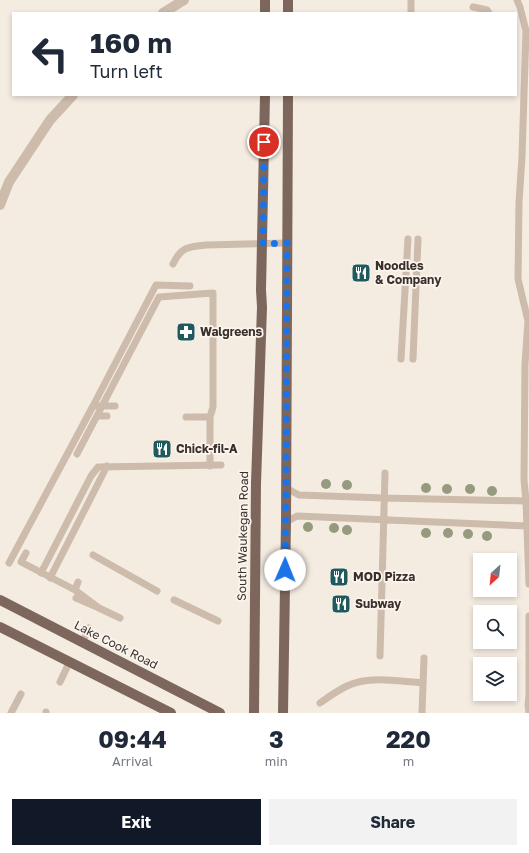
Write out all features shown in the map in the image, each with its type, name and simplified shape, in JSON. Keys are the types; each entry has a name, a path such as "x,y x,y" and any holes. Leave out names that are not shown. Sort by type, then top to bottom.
{"main road":[{"path":"265,0 265,12"},
{"path":"288,0 288,12"},
{"name":"South Waukegan Road","path":"254,713 256,483 262,307 265,96"},
{"path":"282,713 286,522 288,96"},
{"name":"Lake Cook Road","path":"0,600 220,713"},
{"path":"0,626 168,712"}],"street":[{"path":"165,12 184,0"},
{"path":"0,205 9,182 50,120 72,96"}],"lane":[{"path":"410,12 411,0"},
{"path":"517,0 526,31 524,122 519,202 518,279 528,322 525,364 524,480 529,584"},
{"path":"473,7 487,10 488,12"},
{"path":"401,359 408,239"},
{"path":"413,359 418,239"},
{"path":"173,264 177,255 184,249 195,246 287,243"},
{"path":"9,564 156,286 190,286"},
{"path":"77,454 159,296 213,293 213,407 210,417 210,466"},
{"path":"93,406 115,406"},
{"path":"97,416 106,416"},
{"path":"186,417 210,417"},
{"path":"41,573 91,476 98,467 221,465"},
{"path":"50,578 107,466"},
{"path":"380,656 385,474"},
{"path":"286,488 299,495 526,501"},
{"path":"286,522 297,516 527,526"},
{"path":"26,553 21,562 75,590 99,608"},
{"path":"93,555 157,591"},
{"path":"75,590 78,582"},
{"path":"76,598 120,618"},
{"path":"174,600 218,621"},
{"path":"529,616 529,712"},
{"path":"82,643 89,628"},
{"path":"422,713 424,658"},
{"path":"60,682 70,661"},
{"path":"320,703 353,683 362,681 394,680 423,683"},
{"path":"11,713 20,694"}],"place":[{"name":"Noodles & Company","path":"361,273"},
{"name":"Walgreens","path":"186,332"},
{"name":"Chick-fil-A","path":"162,449"},
{"name":"MOD Pizza","path":"339,577"},
{"name":"Subway","path":"341,604"}],"route":[{"path":"264,142 263,244 287,243 285,570"}]}
